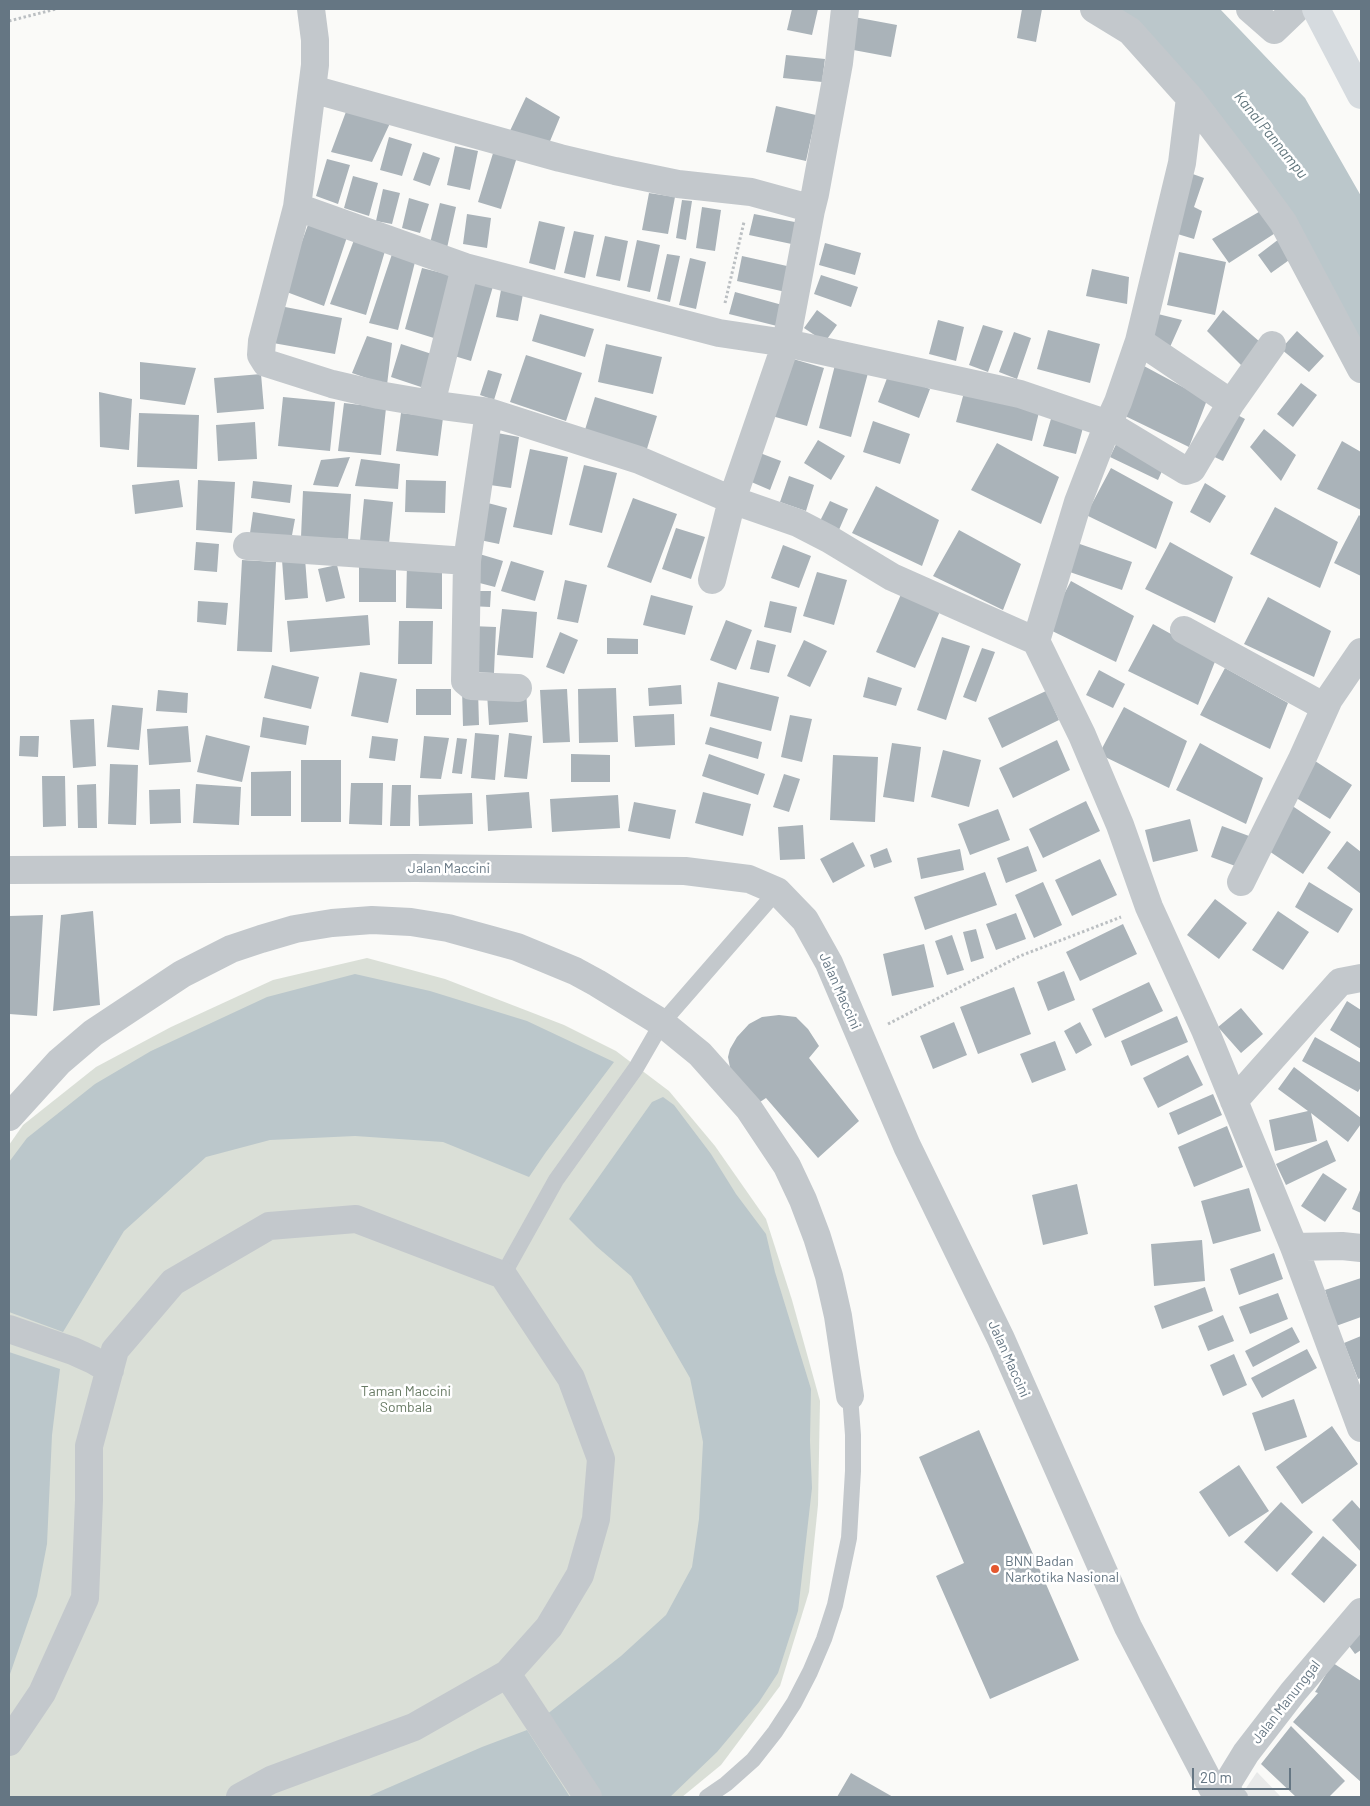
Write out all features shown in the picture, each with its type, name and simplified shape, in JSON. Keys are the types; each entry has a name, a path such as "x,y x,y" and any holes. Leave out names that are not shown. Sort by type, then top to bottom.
{"street":[{"path":"311,9 315,65 297,207 262,341 261,355 266,363 332,384 379,395 489,412 639,460 732,500 798,523 892,576 1036,641 1086,744 1120,825 1149,906 1205,1030 1294,1247 1361,1428"},
{"path":"712,580 732,500 786,343 811,210 816,194 839,63 845,9"},
{"path":"1094,9 1130,31 1190,98 1283,222 1361,369"},
{"path":"1250,9 1274,30 1296,9"},
{"path":"1316,9 1361,95"},
{"path":"312,88 560,158 678,184 751,192 811,210"},
{"path":"1036,641 1078,502 1118,402 1139,341 1182,163 1190,98"},
{"path":"297,207 465,267 719,332 786,343 1020,394 1108,424 1186,471 1192,469 1232,403 1272,345"},
{"path":"431,404 465,267"},
{"path":"1139,341 1232,403"},
{"path":"489,412 467,561 465,681 471,686 518,688"},
{"path":"247,546 467,561"},
{"path":"1184,630 1325,707"},
{"path":"1241,882 1302,759 1329,699 1361,652"},
{"name":"Jalan Maccini","path":"9,870 416,868 685,871 749,879 777,890 805,920 829,963 907,1146 1000,1339 1128,1627 1226,1794"},
{"path":"9,1117 39,1082 77,1045 182,974 231,949 294,929 332,923 372,920 411,922 448,928 517,947 574,971 615,993 662,1023 700,1054 731,1087 768,1136 787,1166 810,1219 829,1276 838,1316 850,1396"},
{"path":"1234,1101 1340,982 1361,978"},
{"path":"9,1742 42,1693 85,1598 89,1446 115,1350 173,1282 269,1226 356,1218 503,1275 571,1378 601,1459 596,1519 580,1575 550,1627 507,1674 414,1727 271,1780 240,1797"},
{"path":"1294,1247 1342,1246 1361,1248"},
{"path":"9,1329 73,1351 110,1370"},
{"name":"Jalan Manunggal","path":"1226,1794 1246,1753 1293,1692 1361,1613"},
{"path":"507,1674 588,1797"}],"lane":[{"path":"503,1275 556,1180 636,1068 662,1023 777,890"},
{"path":"708,1797 753,1760 775,1732 794,1703 824,1639 837,1597 849,1538 853,1463 850,1396"}],"path":[{"path":"9,20 56,9"},
{"path":"719,332 751,192"},
{"path":"861,1038 1020,956 1149,906"}],"shaded area":[{"path":"1257,1772 1281,1797 1240,1797"}],"green space":[{"name":"Taman Maccini Sombala","path":"367,958 445,979 564,1025 616,1051 669,1091 715,1146 766,1219 792,1300 820,1401 818,1505 809,1592 780,1686 721,1765 682,1797 9,1797 9,1145 23,1125 96,1067 171,1027 273,980"}],"water":[{"name":"Kanal Pannampu","path":"1111,9 1220,9 1305,98 1361,196 1361,350"},
{"path":"355,974 430,991 527,1021 614,1062 529,1177 443,1142 355,1136 270,1140 206,1157 124,1231 63,1332 9,1312 9,1162 27,1138 95,1084 151,1051 267,997"},
{"path":"663,1097 674,1105 711,1154 736,1194 766,1234 775,1272 811,1389 810,1441 812,1488 798,1611 778,1673 759,1702 717,1752 670,1797 599,1797 546,1715 621,1656 666,1615 692,1567 699,1519 703,1442 690,1378 631,1276 596,1246 569,1219 652,1102"},
{"path":"9,1352 60,1369 52,1435 47,1544 37,1596 9,1677"},
{"path":"527,1730 570,1797 367,1797 482,1747"}],"building":[{"path":"792,9 818,9 812,35 787,30"},
{"path":"1022,9 1042,9 1036,42 1017,38"},
{"path":"854,17 897,25 891,57 848,49"},
{"path":"786,55 825,59 822,82 783,78"},
{"path":"526,97 560,117 548,146 508,135"},
{"path":"776,106 816,115 806,161 766,152"},
{"path":"347,109 391,121 372,162 331,152"},
{"path":"389,137 412,144 402,176 380,170"},
{"path":"455,146 478,151 470,190 447,185"},
{"path":"494,150 517,157 501,209 478,202"},
{"path":"423,152 440,158 430,186 413,180"},
{"path":"327,159 350,165 338,204 316,196"},
{"path":"1187,172 1204,178 1194,207 1202,211 1194,239 1171,232"},
{"path":"353,176 378,183 369,216 344,208"},
{"path":"383,189 400,193 392,224 376,221"},
{"path":"649,193 675,197 668,234 642,230"},
{"path":"409,198 429,204 420,233 402,228"},
{"path":"682,200 692,201 686,240 676,238"},
{"path":"440,203 456,207 447,248 430,243"},
{"path":"702,207 721,210 715,251 696,248"},
{"path":"1264,209 1280,230 1229,263 1212,239"},
{"path":"467,214 491,218 487,248 463,244"},
{"path":"754,214 805,224 801,246 749,235"},
{"path":"539,221 565,227 555,270 529,263"},
{"path":"309,222 348,234 324,306 284,291"},
{"path":"574,231 594,235 585,278 564,273"},
{"path":"357,232 388,241 366,315 330,304"},
{"path":"605,236 628,241 620,281 596,276"},
{"path":"1279,239 1292,258 1271,273 1258,255"},
{"path":"637,240 660,245 650,292 627,287"},
{"path":"825,243 861,253 855,275 819,265"},
{"path":"1179,252 1226,262 1215,315 1167,305"},
{"path":"392,254 416,258 398,330 369,323"},
{"path":"667,254 680,256 670,302 657,299"},
{"path":"742,256 796,268 790,293 737,281"},
{"path":"690,258 706,262 696,309 679,305"},
{"path":"422,268 454,276 437,339 405,329"},
{"path":"1092,269 1129,277 1127,304 1086,296"},
{"path":"821,275 858,287 851,307 814,294"},
{"path":"473,278 494,283 471,361 451,355"},
{"path":"501,290 523,294 518,321 496,317"},
{"path":"735,292 786,306 781,327 729,314"},
{"path":"280,306 342,318 335,354 273,343"},
{"path":"817,310 837,325 825,342 804,328"},
{"path":"1223,310 1260,342 1243,367 1207,331"},
{"path":"1150,312 1182,320 1170,347 1145,338"},
{"path":"540,314 594,329 585,357 532,341"},
{"path":"938,320 964,327 956,361 929,354"},
{"path":"983,325 1003,331 988,372 969,365"},
{"path":"1048,330 1100,344 1090,383 1037,369"},
{"path":"1297,331 1324,356 1309,372 1281,349"},
{"path":"1014,332 1031,338 1017,379 999,372"},
{"path":"367,336 392,343 387,385 352,373"},
{"path":"401,344 438,356 427,389 391,377"},
{"path":"606,344 662,357 653,394 598,382"},
{"path":"526,355 582,373 566,421 510,402"},
{"path":"783,356 824,368 807,426 765,414"},
{"path":"140,362 196,368 185,405 140,399"},
{"path":"835,365 868,373 851,437 819,428"},
{"path":"1144,366 1207,400 1189,447 1119,413"},
{"path":"488,370 502,374 494,400 480,395"},
{"path":"889,373 930,389 919,418 878,402"},
{"path":"261,374 264,409 217,413 214,378"},
{"path":"1301,383 1317,395 1293,427 1277,414"},
{"path":"966,385 1041,404 1032,441 956,422"},
{"path":"99,392 132,399 129,450 100,447"},
{"path":"283,397 335,402 330,451 278,446"},
{"path":"595,397 657,416 646,452 584,433"},
{"path":"344,403 386,408 381,455 338,451"},
{"path":"1228,410 1245,419 1223,461 1206,453"},
{"path":"1053,412 1085,420 1076,454 1043,446"},
{"path":"139,413 199,415 197,469 137,467"},
{"path":"401,413 443,418 438,456 396,451"},
{"path":"873,421 910,434 900,464 863,452"},
{"path":"255,422 257,459 218,461 216,425"},
{"path":"1264,429 1296,455 1281,481 1250,447"},
{"path":"492,432 519,437 511,488 483,484"},
{"path":"818,440 845,456 831,480 804,463"},
{"path":"1118,440 1166,462 1158,480 1110,457"},
{"path":"1342,441 1361,452 1361,510 1317,489"},
{"path":"997,443 1059,477 1041,524 971,490"},
{"path":"530,449 568,457 552,535 513,527"},
{"path":"760,453 781,461 770,490 749,481"},
{"path":"350,457 338,487 313,485 321,460"},
{"path":"361,459 400,464 398,489 355,486"},
{"path":"584,465 617,473 602,533 569,525"},
{"path":"1111,468 1173,502 1156,549 1086,515"},
{"path":"789,476 814,485 806,511 780,502"},
{"path":"179,480 183,507 135,514 132,485"},
{"path":"198,480 235,482 232,533 196,530"},
{"path":"406,480 446,481 445,513 405,512"},
{"path":"253,481 292,485 290,503 251,498"},
{"path":"1205,483 1226,496 1210,523 1190,512"},
{"path":"876,486 939,520 922,566 852,533"},
{"path":"303,491 351,494 348,539 301,537"},
{"path":"633,498 677,514 651,583 607,567"},
{"path":"364,499 393,502 389,544 360,541"},
{"path":"830,501 848,509 838,532 819,523"},
{"path":"484,502 507,508 499,544 475,539"},
{"path":"1275,507 1338,542 1320,588 1250,554"},
{"path":"253,512 295,519 290,546 249,540"},
{"path":"1359,515 1361,517 1361,576 1334,563"},
{"path":"676,528 705,537 691,579 662,569"},
{"path":"959,530 1021,564 1003,610 933,576"},
{"path":"196,542 219,544 217,572 194,570"},
{"path":"1074,542 1132,562 1122,590 1064,570"},
{"path":"1170,542 1233,577 1215,623 1145,589"},
{"path":"783,545 811,556 799,588 771,578"},
{"path":"476,553 503,561 495,587 468,580"},
{"path":"305,558 308,598 285,600 282,560"},
{"path":"242,560 276,562 272,652 237,651"},
{"path":"511,561 544,571 535,601 501,591"},
{"path":"407,563 442,564 442,609 406,608"},
{"path":"337,565 345,598 326,602 318,569"},
{"path":"359,565 396,565 396,602 359,602"},
{"path":"817,572 847,580 834,625 803,616"},
{"path":"565,580 587,585 578,623 557,619"},
{"path":"1071,581 1134,616 1116,662 1046,628"},
{"path":"470,591 491,591 490,607 470,606"},
{"path":"902,592 941,609 915,668 876,652"},
{"path":"651,595 693,606 685,635 643,625"},
{"path":"1268,597 1331,631 1314,677 1244,644"},
{"path":"198,601 228,603 226,625 197,622"},
{"path":"770,601 797,607 791,633 764,627"},
{"path":"502,609 537,612 533,658 497,655"},
{"path":"368,615 370,645 290,652 287,621"},
{"path":"726,620 752,630 736,670 710,660"},
{"path":"399,621 433,621 432,664 398,664"},
{"path":"1153,624 1216,659 1198,705 1128,671"},
{"path":"471,626 496,627 494,673 469,672"},
{"path":"560,632 578,640 564,674 546,667"},
{"path":"942,637 970,646 946,720 917,710"},
{"path":"607,638 638,639 638,654 607,654"},
{"path":"757,640 776,645 769,673 750,669"},
{"path":"804,640 827,651 810,687 787,676"},
{"path":"982,648 995,652 976,702 963,697"},
{"path":"272,665 319,677 311,709 264,698"},
{"path":"1225,668 1288,703 1270,749 1200,715"},
{"path":"1099,670 1125,684 1113,708 1086,695"},
{"path":"360,672 397,679 388,723 351,716"},
{"path":"868,677 902,688 896,706 863,697"},
{"path":"718,682 779,697 771,731 710,716"},
{"path":"681,685 682,704 649,706 648,688"},
{"path":"616,688 618,742 579,743 578,689"},
{"path":"416,689 451,689 451,715 416,715"},
{"path":"462,689 478,689 479,725 463,726"},
{"path":"567,689 570,742 543,743 540,690"},
{"path":"158,690 188,693 187,713 156,711"},
{"path":"526,690 528,722 489,725 487,693"},
{"path":"1046,691 1059,720 1002,748 988,718"},
{"path":"112,705 143,708 139,750 107,747"},
{"path":"1124,707 1187,741 1169,788 1099,754"},
{"path":"674,714 675,745 635,747 633,716"},
{"path":"790,715 812,719 802,762 781,757"},
{"path":"263,717 309,726 306,745 260,737"},
{"path":"94,719 96,766 73,768 70,720"},
{"path":"188,726 191,762 149,765 147,729"},
{"path":"710,727 762,742 758,759 705,744"},
{"path":"475,733 499,735 495,780 471,778"},
{"path":"509,733 532,736 527,779 504,777"},
{"path":"206,735 250,746 242,782 197,772"},
{"path":"20,736 39,736 38,757 19,756"},
{"path":"372,736 398,739 395,761 369,758"},
{"path":"424,736 449,738 441,779 420,778"},
{"path":"457,738 467,739 462,774 452,773"},
{"path":"1057,740 1070,770 1013,798 999,768"},
{"path":"892,743 921,747 914,802 883,797"},
{"path":"1200,743 1263,778 1246,824 1176,790"},
{"path":"943,750 981,760 969,807 931,797"},
{"path":"571,754 610,755 610,782 571,782"},
{"path":"709,754 765,774 758,795 702,776"},
{"path":"833,755 878,757 875,822 830,820"},
{"path":"1312,759 1352,785 1330,819 1290,794"},
{"path":"301,760 341,760 341,822 301,822"},
{"path":"110,764 138,765 136,825 108,824"},
{"path":"291,771 291,816 251,816 251,772"},
{"path":"784,774 800,779 789,812 773,807"},
{"path":"42,776 65,776 66,826 43,827"},
{"path":"351,783 383,783 382,825 349,824"},
{"path":"96,784 97,828 78,828 77,785"},
{"path":"196,784 241,787 239,825 193,823"},
{"path":"392,785 411,785 410,826 390,826"},
{"path":"180,789 181,823 150,824 149,790"},
{"path":"529,792 532,828 488,831 486,795"},
{"path":"703,792 751,804 743,836 695,823"},
{"path":"472,793 473,824 419,826 418,795"},
{"path":"618,795 620,828 552,832 550,799"},
{"path":"1086,801 1100,831 1043,858 1029,829"},
{"path":"634,802 676,810 670,839 628,831"},
{"path":"1291,805 1331,832 1303,874 1263,847"},
{"path":"998,809 1010,840 970,855 958,824"},
{"path":"1190,819 1198,851 1153,862 1145,830"},
{"path":"803,825 805,859 780,860 778,827"},
{"path":"1222,826 1249,836 1238,867 1211,857"},
{"path":"1347,841 1361,852 1361,894 1327,868"},
{"path":"853,842 865,866 833,883 820,859"},
{"path":"1028,846 1037,871 1006,883 997,858"},
{"path":"887,848 892,862 874,868 870,855"},
{"path":"960,849 964,870 921,879 917,858"},
{"path":"1100,859 1117,895 1072,916 1055,880"},
{"path":"985,872 997,905 925,930 914,897"},
{"path":"1043,882 1062,925 1034,938 1015,895"},
{"path":"1309,882 1353,909 1338,933 1295,907"},
{"path":"1215,899 1247,923 1219,959 1187,935"},
{"path":"93,911 100,1005 53,1011 61,915"},
{"path":"1278,911 1309,932 1283,970 1252,950"},
{"path":"1016,913 1026,939 996,950 986,924"},
{"path":"43,915 37,1016 9,1014 9,916"},
{"path":"1123,924 1137,954 1080,981 1066,952"},
{"path":"976,929 984,958 971,962 963,932"},
{"path":"952,935 964,970 947,975 935,941"},
{"path":"924,944 934,987 892,996 883,954"},
{"path":"1064,971 1075,1000 1048,1011 1037,982"},
{"path":"1149,982 1163,1011 1105,1038 1092,1009"},
{"path":"1014,987 1031,1034 978,1054 960,1007"},
{"path":"1347,1001 1361,1010 1361,1049 1330,1030"},
{"path":"1241,1008 1263,1034 1241,1053 1218,1027"},
{"path":"779,1015 796,1017 808,1029 819,1046 809,1058 859,1121 818,1158 766,1098 754,1106 731,1073 728,1057 737,1037 749,1024 762,1017"},
{"path":"1177,1016 1188,1042 1131,1066 1121,1041"},
{"path":"954,1022 967,1055 933,1069 920,1036"},
{"path":"1080,1022 1092,1045 1076,1054 1064,1031"},
{"path":"1315,1037 1361,1063 1361,1087 1358,1092 1302,1061"},
{"path":"1055,1041 1066,1070 1032,1083 1020,1054"},
{"path":"1188,1055 1203,1085 1158,1108 1143,1078"},
{"path":"1294,1067 1361,1118 1361,1124 1348,1142 1311,1113 1317,1141 1275,1151 1269,1120 1308,1111 1278,1089"},
{"path":"1213,1094 1222,1115 1178,1135 1169,1113"},
{"path":"1227,1126 1243,1167 1194,1187 1178,1147"},
{"path":"1327,1140 1336,1161 1286,1185 1276,1164"},
{"path":"1323,1173 1347,1189 1325,1222 1301,1206"},
{"path":"1077,1184 1088,1234 1043,1245 1032,1195"},
{"path":"1249,1188 1261,1231 1213,1244 1201,1201"},
{"path":"1361,1188 1361,1213 1352,1209"},
{"path":"1202,1240 1205,1281 1154,1286 1151,1244"},
{"path":"1274,1253 1283,1279 1239,1295 1230,1269"},
{"path":"1361,1278 1361,1317 1336,1326 1325,1290"},
{"path":"1205,1287 1213,1311 1162,1329 1154,1306"},
{"path":"1278,1293 1288,1319 1250,1334 1239,1307"},
{"path":"1223,1315 1234,1341 1208,1351 1198,1326"},
{"path":"1292,1327 1300,1342 1253,1367 1245,1351"},
{"path":"1361,1336 1361,1378 1358,1379 1344,1343"},
{"path":"1307,1349 1317,1368 1262,1398 1251,1378"},
{"path":"1234,1354 1247,1385 1223,1396 1210,1365"},
{"path":"1294,1399 1307,1437 1265,1451 1252,1413"},
{"path":"1332,1426 1358,1464 1302,1504 1276,1467"},
{"name":"BNN Badan Narkotika Nasional","path":"979,1430 1079,1660 990,1699 936,1576 964,1563 919,1457"},
{"path":"1239,1465 1269,1511 1229,1537 1199,1492"},
{"path":"1352,1500 1361,1510 1361,1552 1332,1520"},
{"path":"1281,1502 1313,1532 1277,1572 1244,1542"},
{"path":"1323,1536 1357,1565 1324,1603 1291,1574"},
{"path":"1361,1627 1361,1650 1355,1654 1344,1639"},
{"path":"1333,1663 1361,1681 1361,1782 1293,1722 1318,1693 1315,1692"},
{"path":"1291,1726 1345,1781 1329,1797 1296,1797 1261,1764"},
{"path":"851,1773 893,1797 837,1797"}],"place":[{"name":"BNN Badan Narkotika Nasional","path":"995,1569"}]}
